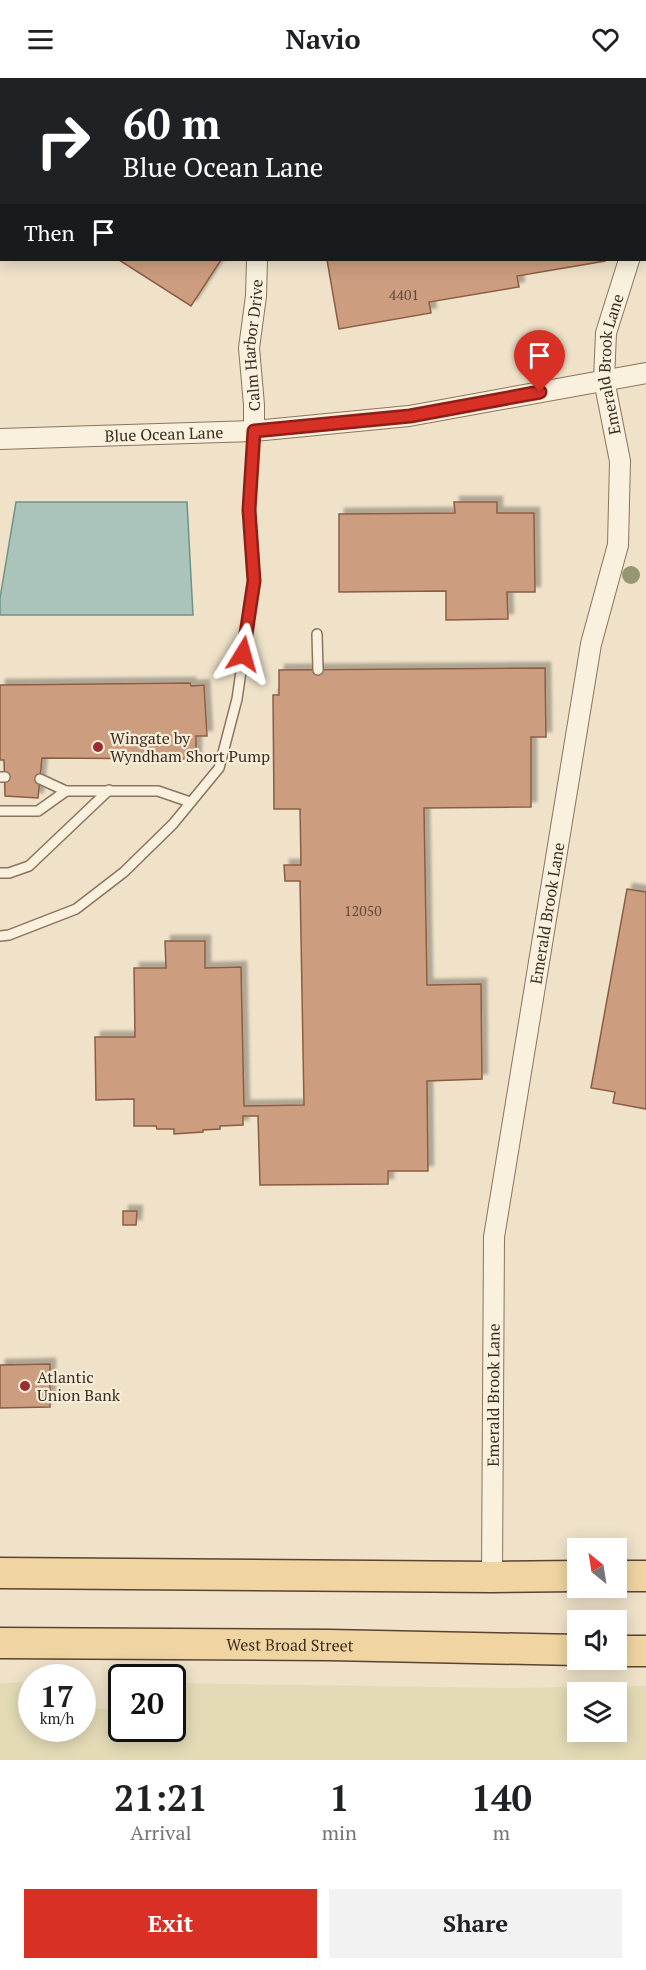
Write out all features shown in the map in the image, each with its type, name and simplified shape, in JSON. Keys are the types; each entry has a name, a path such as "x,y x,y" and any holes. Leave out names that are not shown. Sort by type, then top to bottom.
{"main road":[{"path":"0,1573 567,1576"},
{"path":"627,1576 646,1575"},
{"name":"West Broad Street","path":"0,1643 567,1650"},
{"path":"627,1651 646,1651"}],"street":[{"name":"Calm Harbor Drive","path":"254,431 249,348 256,296 257,261"},
{"name":"Emerald Brook Lane","path":"492,1577 494,1237 591,644 618,544 620,461 604,380 606,333 629,261"},
{"name":"Blue Ocean Lane","path":"0,439 254,431 410,416 646,373"}],"lane":[{"path":"0,936 9,935 76,909 124,872 173,824 219,768 237,699 254,581 249,510 254,431"},
{"path":"316,634 318,670"},
{"path":"40,778 66,790 158,791 190,802"},
{"path":"0,811 38,812 66,790"},
{"path":"0,873 9,873 29,866 109,790"}],"shaded area":[{"path":"18,1682 18,1742 96,1742 96,1708 108,1709 108,1742 186,1742 186,1683 567,1687 567,1742 627,1742 627,1686 646,1686 646,1760 0,1760 0,1683"}],"water":[{"path":"16,502 187,502 193,615 0,615 0,598"}],"building":[{"path":"121,261 220,261 191,306"},
{"path":"327,261 605,261 517,276 519,287 429,302 431,313 339,329"},
{"path":"454,502 497,502 497,513 534,513 535,592 507,592 508,619 446,620 446,591 339,592 339,514 455,513"},
{"path":"545,668 546,737 531,737 531,807 424,808 427,985 481,984 482,1079 427,1081 428,1171 388,1171 388,1184 260,1185 258,1116 243,1116 243,1125 220,1126 220,1129 203,1130 203,1132 174,1134 174,1129 134,1126 134,1099 96,1100 95,1037 135,1037 134,968 166,968 165,941 205,941 205,968 241,967 244,1106 304,1105 300,881 285,881 284,865 301,865 300,809 274,809 273,695 279,695 279,670"},
{"name":"Wingate by Wyndham Short Pump","path":"190,683 191,686 204,685 207,736 196,736 196,759 42,758 38,798 5,796 4,760 0,760 0,685"},
{"path":"627,889 646,892 646,1109 613,1103 615,1092 591,1088"},
{"path":"123,1211 137,1211 136,1225 123,1225"},
{"name":"Atlantic Union Bank","path":"50,1364 50,1407 0,1408 0,1365"}],"place":[{"name":"Wingate by Wyndham Short Pump","path":"98,747"},
{"name":"Atlantic Union Bank","path":"25,1386"}],"route":[{"path":"243,654 254,581 249,510 254,431 410,416 540,392"}]}
